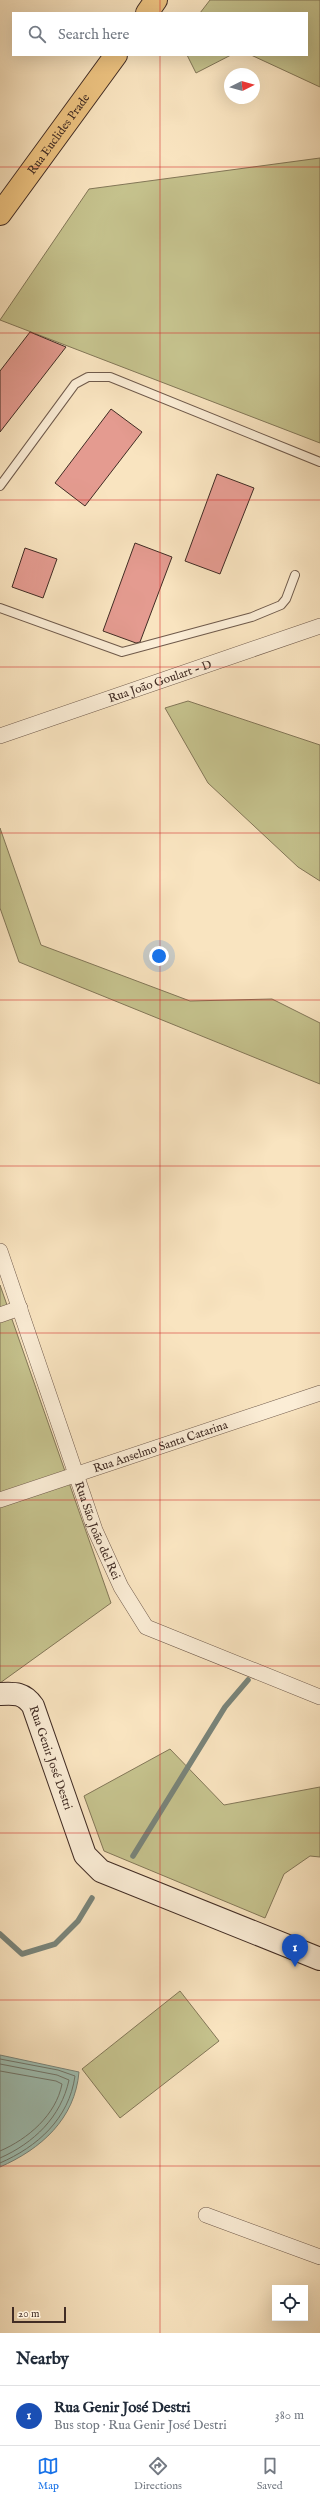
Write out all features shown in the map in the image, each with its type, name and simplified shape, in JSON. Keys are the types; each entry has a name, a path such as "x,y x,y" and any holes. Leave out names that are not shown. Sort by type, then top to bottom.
{"main road":[{"path":"148,12 156,0"},
{"name":"Rua Euclides Prade","path":"0,214 115,56"}],"street":[{"name":"Rua João Goulart - D","path":"0,736 320,626"},
{"name":"Rua São João del Rei","path":"0,1252 95,1530 121,1587 146,1627 320,1697"},
{"path":"0,1315 20,1308"},
{"name":"Rua Anselmo Santa Catarina","path":"0,1500 76,1477 320,1393"},
{"name":"Rua Genir José Destri","path":"10,1694 27,1698 33,1706 85,1855 92,1864 102,1871 320,1959"},
{"path":"206,2215 320,2257"}],"lane":[{"path":"0,486 75,384 88,377 110,376 320,462"},
{"path":"0,608 122,652 252,617 281,605 286,599 295,575"}],"shaded area":[{"path":"210,0 320,0 320,87 253,56 308,56 308,12 201,12"},
{"path":"188,56 229,56 196,73"},
{"path":"320,158 320,443 0,320 89,189"},
{"path":"188,701 320,745 320,881 298,867 208,783 165,708"},
{"path":"0,828 41,945 190,1001 272,999 320,1023 320,1084 19,962 0,908"},
{"path":"0,1285 111,1603 0,1683"},
{"path":"170,1749 224,1805 320,1787 320,1857 310,1856 284,1874 265,1918 104,1851 84,1796"},
{"path":"180,1991 219,2041 120,2118 82,2069"}],"water":[{"path":"0,2055 79,2072 76,2089 71,2104 63,2118 42,2141 15,2160 0,2167"}],"building":[{"path":"30,332 66,347 0,432 0,371"},
{"path":"111,409 142,432 85,506 55,483"},
{"path":"217,474 254,488 220,574 185,561"},
{"path":"135,543 172,557 140,642 136,643 103,631"},
{"path":"25,548 57,559 43,598 12,587"}],"waterway":[{"path":"133,1856 225,1707 248,1680"},
{"path":"0,1934 22,1954 55,1944 78,1921 92,1898"}],"place":[{"name":"Rua Genir José Destri","path":"295,1967"}]}
